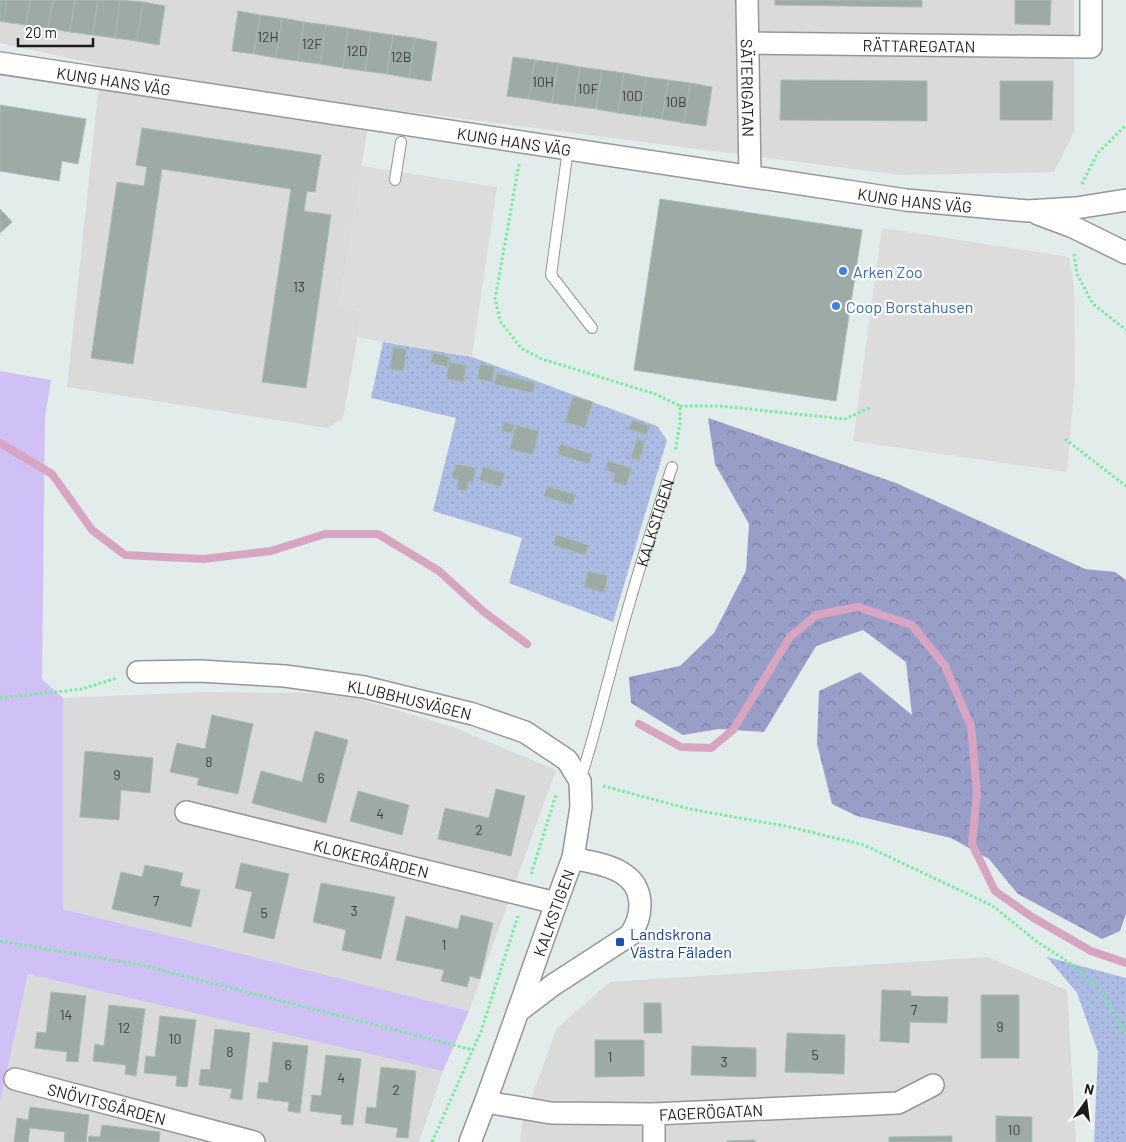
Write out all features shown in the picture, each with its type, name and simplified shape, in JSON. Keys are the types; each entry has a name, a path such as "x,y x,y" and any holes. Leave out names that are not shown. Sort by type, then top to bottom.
{"street":[{"name":"SÄTERIGATAN","path":"747,0 750,176"},
{"name":"RÄTTAREGATAN","path":"748,43 1091,48 1091,0"},
{"name":"KUNG HANS VÄG","path":"0,63 906,200 1075,217 1126,200"},
{"name":"KUNG HANS VÄG","path":"1075,217 1126,253"},
{"name":"KLUBBHUSVÄGEN","path":"138,672 199,671 285,676 364,687 473,714 525,732 567,760 580,781 582,807 573,858"},
{"name":"KLOKERGÅRDEN","path":"186,812 556,903"},
{"name":"KALKSTIGEN","path":"470,1142 520,1010 573,858 611,868 630,880 640,895 641,903 636,925 620,942 552,985 520,1010"},
{"name":"SNÖVITSGÅRDEN","path":"16,1079 197,1135 254,1142"},
{"name":"FAGERÖGATAN","path":"486,1102 551,1113 654,1114 898,1103 933,1085"},
{"path":"654,1114 654,1142"}],"lane":[{"path":"395,180 401,142"},
{"path":"568,149 551,275 592,328"},
{"name":"KALKSTIGEN","path":"580,781 595,735 609,676 651,526 672,467"}],"path":[{"path":"1126,125 1097,154 1081,186 1075,217 1077,274 1093,304 1126,330"},
{"path":"680,406 720,406 845,419 871,407"},
{"path":"1065,439 1126,486"},
{"path":"0,698 82,689 138,672"},
{"path":"432,1142 473,1050 567,760"},
{"path":"580,781 690,808 790,827 864,845 993,906 1036,941 1073,965 1102,991 1126,1036"},
{"path":"0,941 141,965 473,1050"}],"shaded area":[{"path":"0,0 1074,0 1074,132 1054,172 901,175 371,107 339,306 362,311 343,418 328,428 67,387 101,65 0,43"},
{"path":"361,166 497,187 472,357 357,337 362,311 339,306"},
{"path":"882,228 1069,257 1074,284 1075,380 1067,472 853,441"},
{"path":"383,342 472,357 657,426 667,440 613,622 509,583 522,538 433,511 456,418 371,398"},
{"path":"0,371 51,380 45,417 42,679 63,698 63,909 469,1011 443,1071 28,974 0,1103"},
{"path":"203,692 338,693 453,727 556,770 469,1011 63,909 63,698"},
{"path":"987,957 1067,990 1076,1142 520,1142 522,1123 557,1028 610,982"},
{"path":"1047,957 1126,978 1126,1142 1094,1142 1098,1052 1077,993"},
{"path":"28,974 416,1063 443,1071 419,1142 0,1142 0,1103"}],"green space":[{"path":"708,418 896,483 1085,569 1115,572 1126,580 1126,914 1120,931 1102,939 1018,894 989,859 951,838 857,816 832,804 817,744 819,691 860,672 912,715 906,662 863,630 816,646 764,732 719,729 683,735 631,703 629,677 680,666 714,633 746,571 749,524 715,464"}],"building":[{"path":"0,0 7,0 4,22 0,21"},
{"path":"7,0 30,0 26,25 4,22"},
{"path":"30,0 53,0 48,28 26,25"},
{"path":"53,0 75,0 70,32 48,28"},
{"path":"75,0 98,0 93,35 70,32"},
{"path":"98,0 120,0 115,38 93,35"},
{"path":"120,0 143,2 137,41 115,38"},
{"path":"775,0 922,0 922,7 775,5"},
{"path":"1015,0 1051,0 1050,25 1015,24"},
{"path":"143,2 165,6 159,45 137,41"},
{"path":"238,11 260,15 254,54 232,51"},
{"path":"260,15 282,18 276,58 254,54"},
{"path":"282,18 304,22 298,61 276,58"},
{"path":"304,22 326,25 320,64 298,61"},
{"path":"326,25 348,28 343,68 320,64"},
{"path":"348,28 371,32 365,71 343,68"},
{"path":"371,32 393,35 387,74 365,71"},
{"path":"393,35 415,38 409,78 387,74"},
{"path":"415,38 437,42 431,81 409,78"},
{"path":"513,57 535,60 529,99 507,96"},
{"path":"535,60 558,63 552,103 529,99"},
{"path":"558,63 580,67 574,106 552,103"},
{"path":"580,67 602,70 596,109 574,106"},
{"path":"602,70 624,73 618,113 596,109"},
{"path":"624,73 646,77 640,116 618,113"},
{"path":"646,77 668,80 662,119 640,116"},
{"path":"668,80 690,83 684,123 662,119"},
{"path":"781,80 927,81 927,121 780,120"},
{"path":"1000,81 1053,81 1052,120 1000,120"},
{"path":"690,83 712,87 706,126 684,123"},
{"path":"0,105 86,119 78,164 62,161 59,181 0,171"},
{"path":"142,128 321,155 315,192 307,191 304,211 331,215 306,388 262,382 291,189 162,169 133,364 91,358 117,182 144,186 147,167 136,165"},
{"path":"660,199 862,230 836,401 634,370"},
{"path":"0,209 12,222 0,233"},
{"path":"393,347 407,349 403,371 390,369"},
{"path":"434,353 450,357 447,367 430,362"},
{"path":"449,362 466,365 464,382 446,379"},
{"path":"480,364 495,367 492,382 477,379"},
{"path":"497,373 535,383 533,393 494,384"},
{"path":"573,396 593,402 585,428 565,422"},
{"path":"632,420 650,426 646,435 629,429"},
{"path":"504,422 514,425 512,433 501,431"},
{"path":"516,425 539,431 533,455 510,449"},
{"path":"637,439 645,441 639,461 631,458"},
{"path":"560,444 592,454 589,464 557,454"},
{"path":"608,461 632,468 626,486 613,482 615,473 605,470"},
{"path":"456,464 476,468 473,482 469,481 466,491 456,489 459,480 452,478"},
{"path":"483,467 505,473 501,487 479,480"},
{"path":"547,486 576,495 572,505 544,496"},
{"path":"556,535 589,545 585,555 553,545"},
{"path":"588,571 608,576 604,593 584,587"},
{"path":"212,715 253,724 238,794 197,785 199,778 170,772 177,743 205,749"},
{"path":"315,731 348,740 326,823 252,803 261,771 302,782"},
{"path":"85,751 153,758 150,793 121,790 119,820 80,817"},
{"path":"496,789 525,796 511,856 438,839 445,808 489,818"},
{"path":"358,791 409,805 402,835 350,821"},
{"path":"241,863 289,874 274,939 243,932 252,892 235,888"},
{"path":"145,865 183,873 180,886 200,890 191,927 112,909 121,872 142,877"},
{"path":"321,883 395,897 381,959 342,950 346,930 313,922"},
{"path":"461,915 493,923 480,979 470,976 467,987 441,981 444,970 396,960 406,916 458,929"},
{"path":"882,990 911,991 911,996 948,997 947,1023 910,1022 909,1043 880,1041"},
{"path":"51,992 86,996 78,1062 66,1061 67,1052 35,1048 37,1032 46,1033"},
{"path":"981,995 1019,995 1019,1058 981,1058"},
{"path":"644,1003 661,1003 662,1033 644,1033"},
{"path":"109,1005 145,1009 136,1076 125,1074 126,1065 93,1061 95,1044 104,1046"},
{"path":"160,1016 196,1020 187,1087 176,1086 177,1076 144,1073 146,1056 155,1057"},
{"path":"215,1029 250,1033 242,1100 230,1098 232,1089 199,1085 201,1069 210,1070"},
{"path":"787,1033 845,1035 844,1074 785,1072"},
{"path":"595,1040 644,1040 644,1076 595,1077"},
{"path":"273,1042 308,1046 300,1113 288,1111 289,1102 257,1098 259,1082 268,1083"},
{"path":"692,1046 756,1048 756,1077 691,1075"},
{"path":"326,1055 361,1059 353,1125 341,1124 342,1115 310,1111 312,1095 321,1096"},
{"path":"381,1067 416,1071 408,1138 396,1137 398,1128 365,1123 367,1107 376,1108"},
{"path":"30,1107 89,1115 86,1142 64,1142 65,1132 30,1128 28,1142 14,1142 17,1118 28,1120"},
{"path":"996,1116 1032,1117 1032,1142 996,1142"},
{"path":"102,1125 160,1132 159,1142 88,1142 89,1136 100,1137"},
{"path":"952,1136 952,1142 889,1142 889,1137"},
{"path":"755,1140 755,1142 727,1142 727,1141"}],"waterway":[{"path":"0,443 52,474 92,530 125,555 203,559 271,551 325,534 378,534 439,571 484,612 527,644"},
{"path":"639,724 681,747 711,748 733,730 790,637 816,615 858,607 912,625 945,666 971,726 977,793 972,844 995,891 1032,917 1091,951 1126,963"}],"place":[{"name":"Arken Zoo","path":"843,271"},
{"name":"Coop Borstahusen","path":"836,306"},
{"name":"Landskrona Västra Fäladen","path":"620,942"}]}
